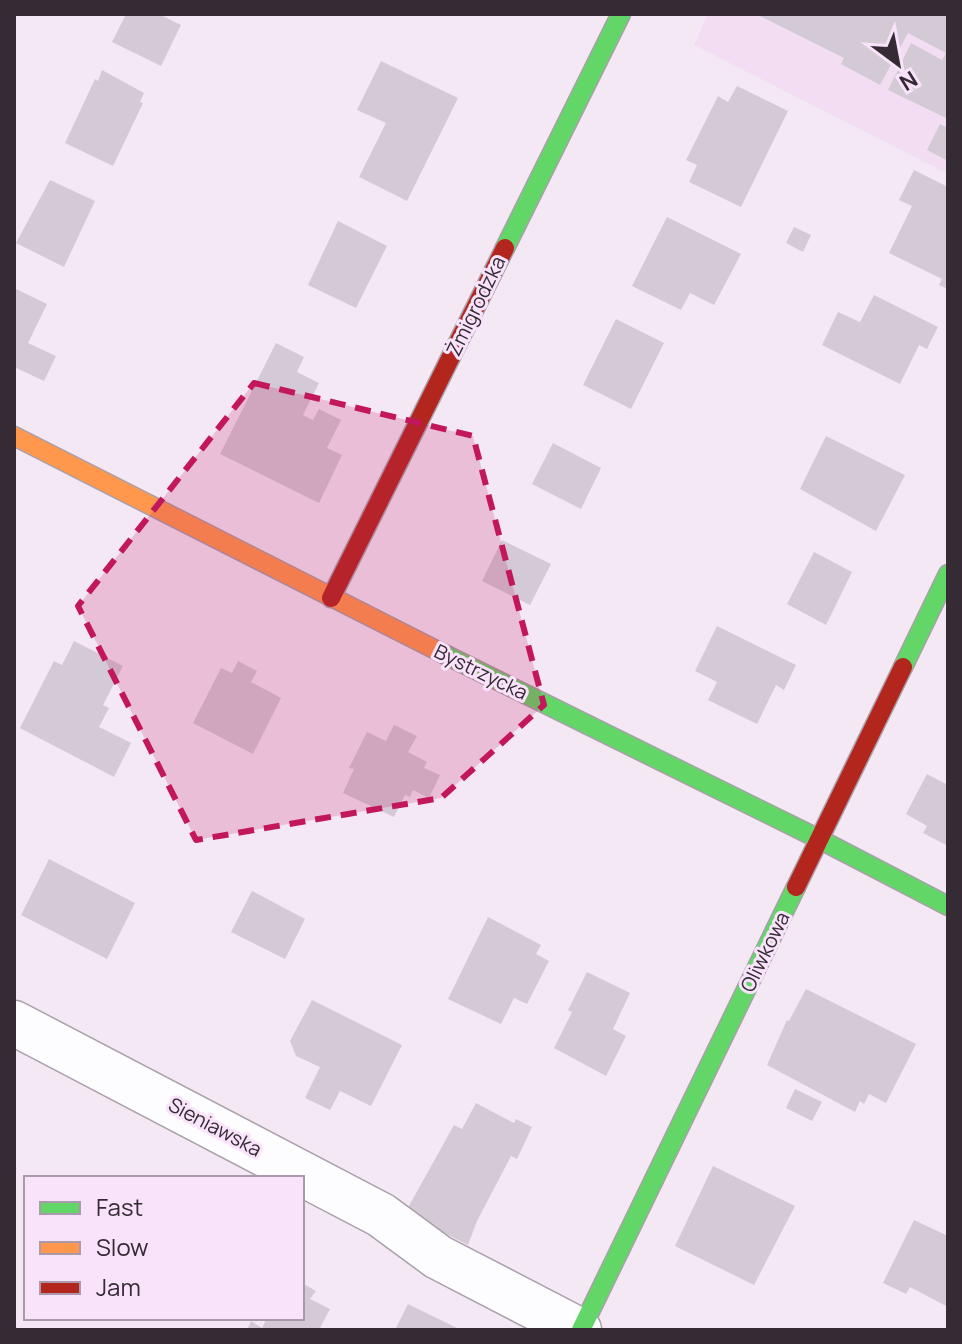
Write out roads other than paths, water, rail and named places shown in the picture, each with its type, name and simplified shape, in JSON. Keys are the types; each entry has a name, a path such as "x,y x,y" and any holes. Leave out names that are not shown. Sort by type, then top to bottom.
{"street":[{"name":"Żmigrodzka","path":"331,598 621,14"},
{"name":"Bystrzycka","path":"14,436 948,906"},
{"name":"Oliwkowa","path":"580,1330 948,574"},
{"name":"Sieniawska","path":"14,1023 381,1215 438,1257 580,1330"}]}
